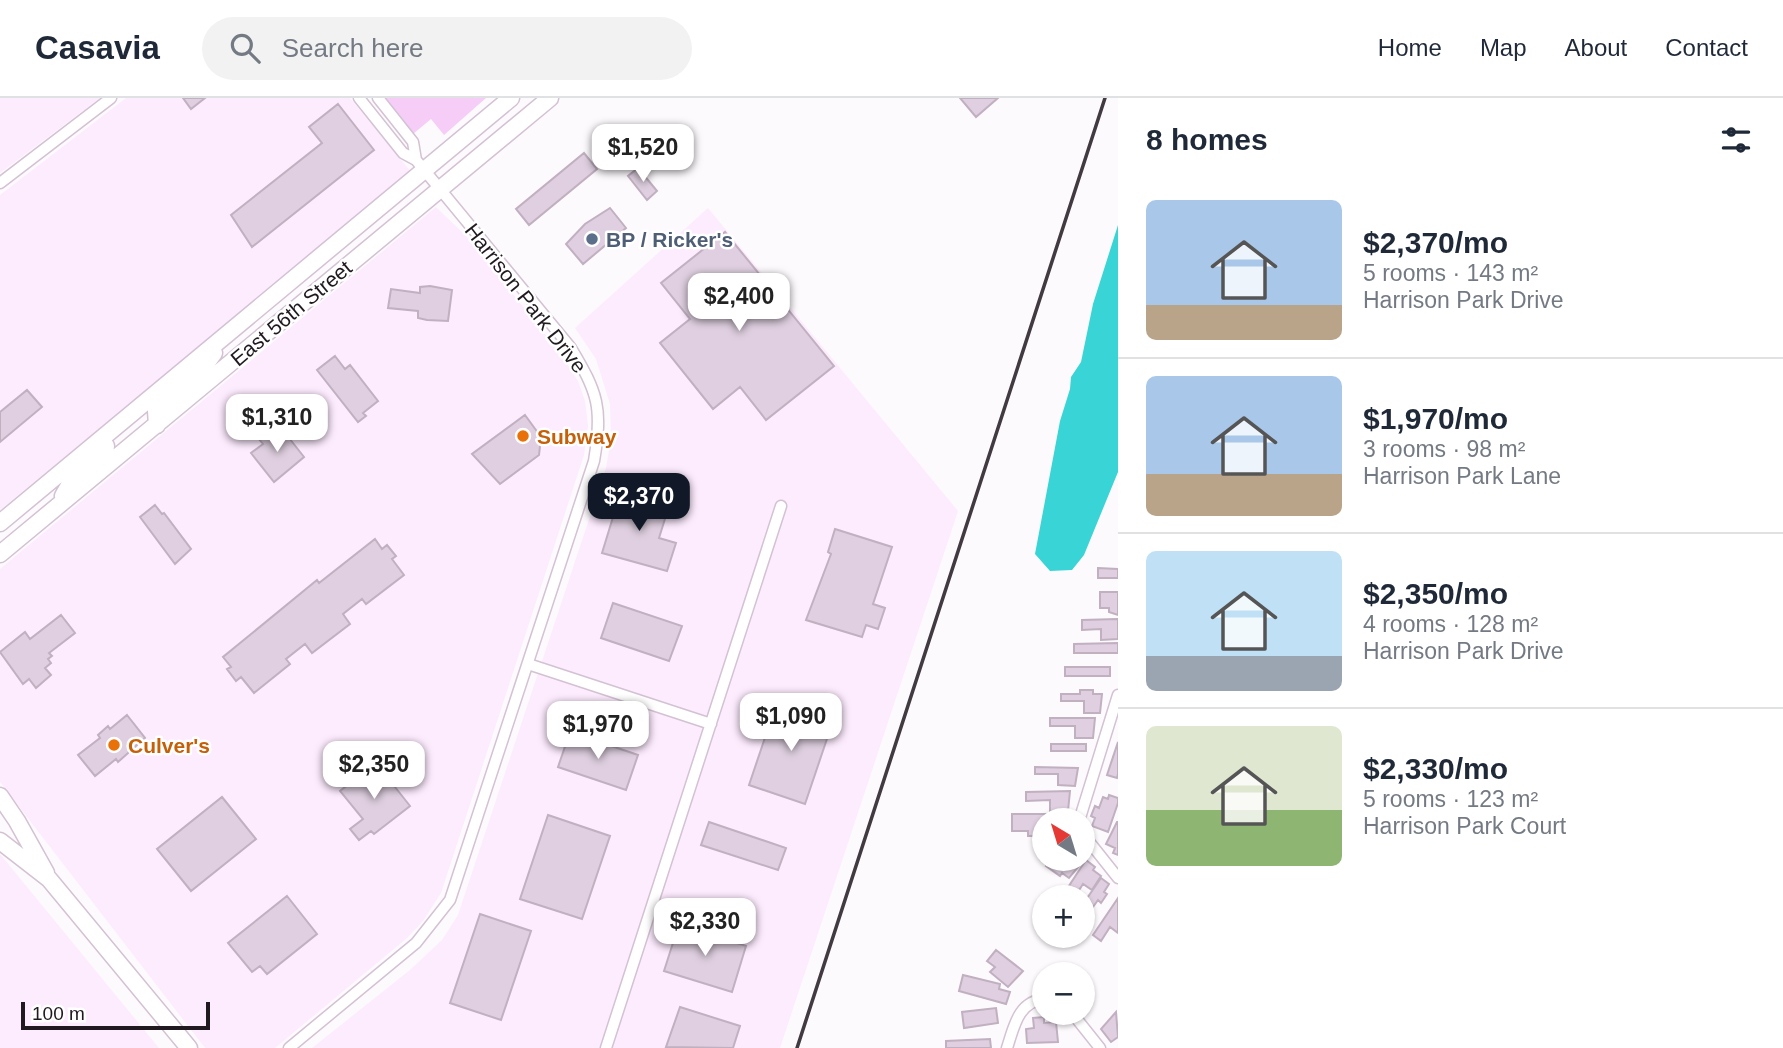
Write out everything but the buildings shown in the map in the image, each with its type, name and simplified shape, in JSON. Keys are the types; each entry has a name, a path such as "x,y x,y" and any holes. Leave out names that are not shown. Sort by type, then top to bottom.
{"main road":[{"name":"East 56th Street","path":"0,555 157,425 511,98"},
{"name":"East 56th Street","path":"0,523 427,174 550,98"},
{"path":"157,425 156,411 200,372 212,357 216,344"},
{"path":"63,502 64,492 71,482 104,452 106,446 101,439"},
{"path":"0,796 49,879 189,1048"},
{"path":"0,841 49,879"}],"street":[{"path":"0,183 111,98"},
{"path":"359,98 403,153 427,174"},
{"path":"378,98 413,142 427,174"},
{"name":"Harrison Park Drive","path":"289,1048 416,943 450,900 594,461 599,411 589,378 571,348 427,174"},
{"path":"606,1048 781,506"},
{"path":"528,664 711,724"},
{"path":"1083,808 1117,699"},
{"path":"1096,850 1118,878"},
{"path":"1007,1048 1020,1012 1032,1002"},
{"path":"1082,1025 1100,1048"}],"shaded area":[{"path":"0,98 100,98 0,173"},
{"path":"126,98 350,98 411,172 0,510 0,195"},
{"path":"384,98 486,98 444,135 431,119 413,134"},
{"path":"436,207 469,239 560,353 578,381 585,401 588,426 584,455 441,893 423,921 407,938 275,1048 205,1048 0,782 0,569"},
{"path":"708,208 958,511 780,1048 312,1048 410,970 442,940 458,915 606,468 611,439 610,404 596,359 575,328"},
{"path":"0,854 159,1048 0,1048"}],"water":[{"path":"1118,225 1118,472 1084,555 1072,570 1050,571 1035,554 1060,421 1071,377 1081,362 1093,304"}],"railway":[{"path":"797,1048 1105,98"}],"place":[{"name":"BP / Ricker's","path":"592,239"},
{"name":"Subway","path":"523,436"},
{"name":"Culver's","path":"114,745"}]}
